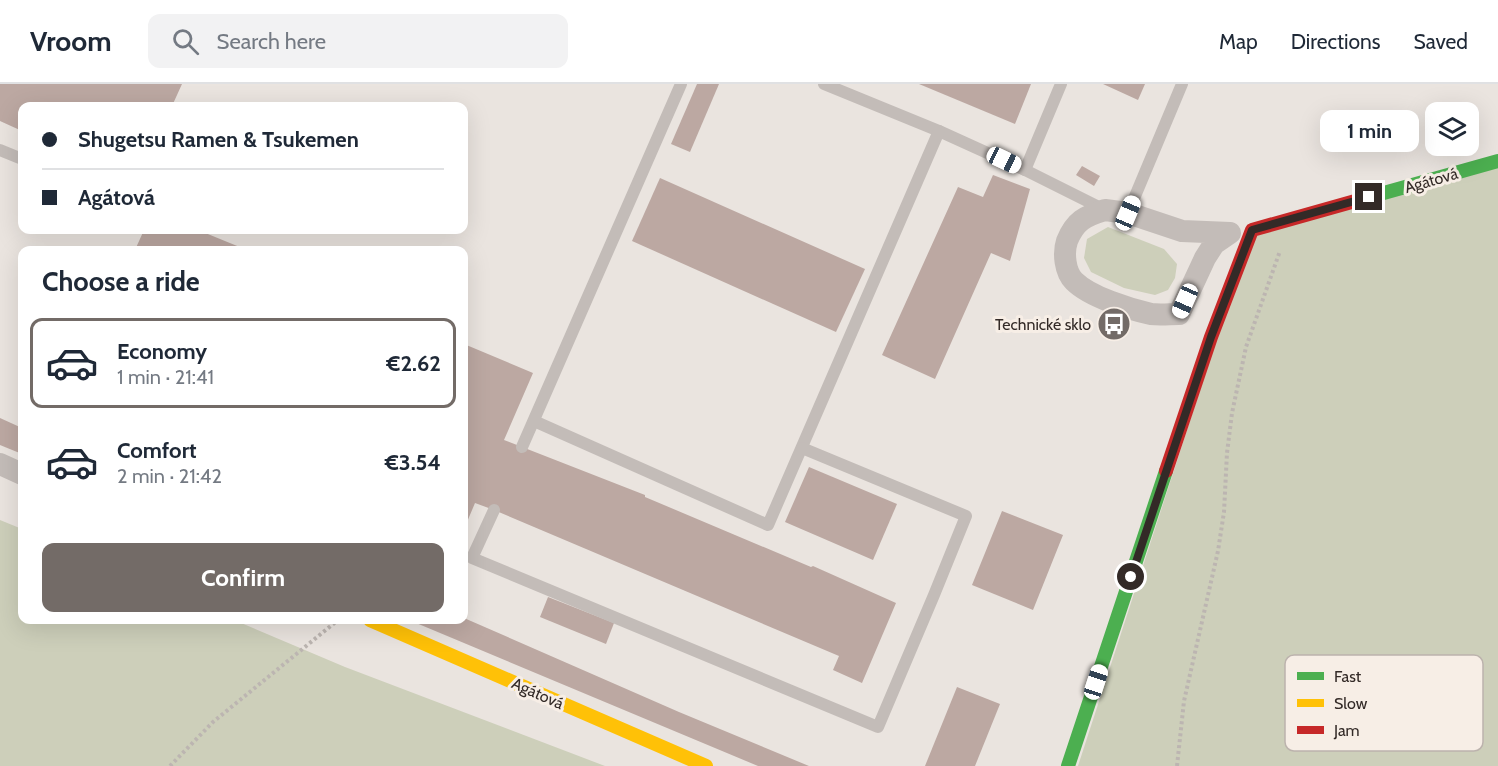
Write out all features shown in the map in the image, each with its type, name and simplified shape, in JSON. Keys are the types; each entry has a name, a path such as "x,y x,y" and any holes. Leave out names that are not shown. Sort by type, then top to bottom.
{"street":[{"name":"Agátová","path":"1241,231 1498,161"},
{"path":"1104,210 1128,213 1182,231 1241,231 1214,244 1179,314 1153,314 1121,305 1085,289 1072,280 1065,263 1066,245 1072,229 1085,216 1104,210"},
{"path":"1068,766 1211,337 1241,231"},
{"path":"0,464 18,472"},
{"name":"Agátová","path":"379,624 706,766"}],"lane":[{"path":"522,447 681,84"},
{"path":"824,84 939,130 1104,210"},
{"path":"1025,170 1061,84"},
{"path":"1128,213 1182,84"},
{"path":"534,421 768,525 939,130"},
{"path":"0,150 18,157"},
{"path":"494,510 472,558 878,727 966,516 802,448"}],"path":[{"path":"1177,766 1184,701 1218,551 1224,512 1232,413 1246,346 1280,254 1283,221"},
{"path":"170,766 213,722 333,624"}],"green space":[{"path":"1498,162 1498,766 1078,766 1252,230"},
{"path":"1108,227 1164,249 1177,264 1175,278 1168,290 1155,295 1124,288 1091,272 1084,258 1087,239"},
{"path":"0,520 18,527 18,624 243,624 345,667 605,766 0,766"}],"building":[{"path":"0,84 182,84 174,102 18,102 18,129 0,121"},
{"path":"697,84 719,84 690,152 671,144"},
{"path":"919,84 1031,84 1015,124"},
{"path":"1103,84 1145,84 1138,100"},
{"path":"1082,166 1100,176 1094,186 1076,175"},
{"path":"993,175 1030,189 1010,261 991,253 935,379 882,355 958,187 983,197"},
{"path":"660,178 865,269 836,332 632,241"},
{"path":"142,234 208,234 237,246 137,246"},
{"path":"468,346 533,373 504,440 645,495 645,497 896,603 862,683 833,670 839,656 475,503 468,520"},
{"path":"0,418 18,426 18,452 0,445"},
{"path":"809,467 897,504 873,560 785,522"},
{"path":"1002,511 1063,535 1033,610 972,585"},
{"path":"548,597 614,623 606,644 540,617"},
{"path":"468,620 809,766 758,766 419,624 468,624"},
{"path":"957,687 1000,704 975,766 925,766"}],"traffic: fast":[{"path":"1373,196 1498,161"},
{"path":"1068,766 1166,471"}],"traffic: slow":[{"path":"379,624 706,766"}],"traffic: jam":[{"path":"1166,471 1211,337 1252,230 1373,196"}],"place":[{"name":"Technické sklo","path":"1114,324"}],"route":[{"path":"1131,577 1211,337 1252,230 1369,197"}]}
